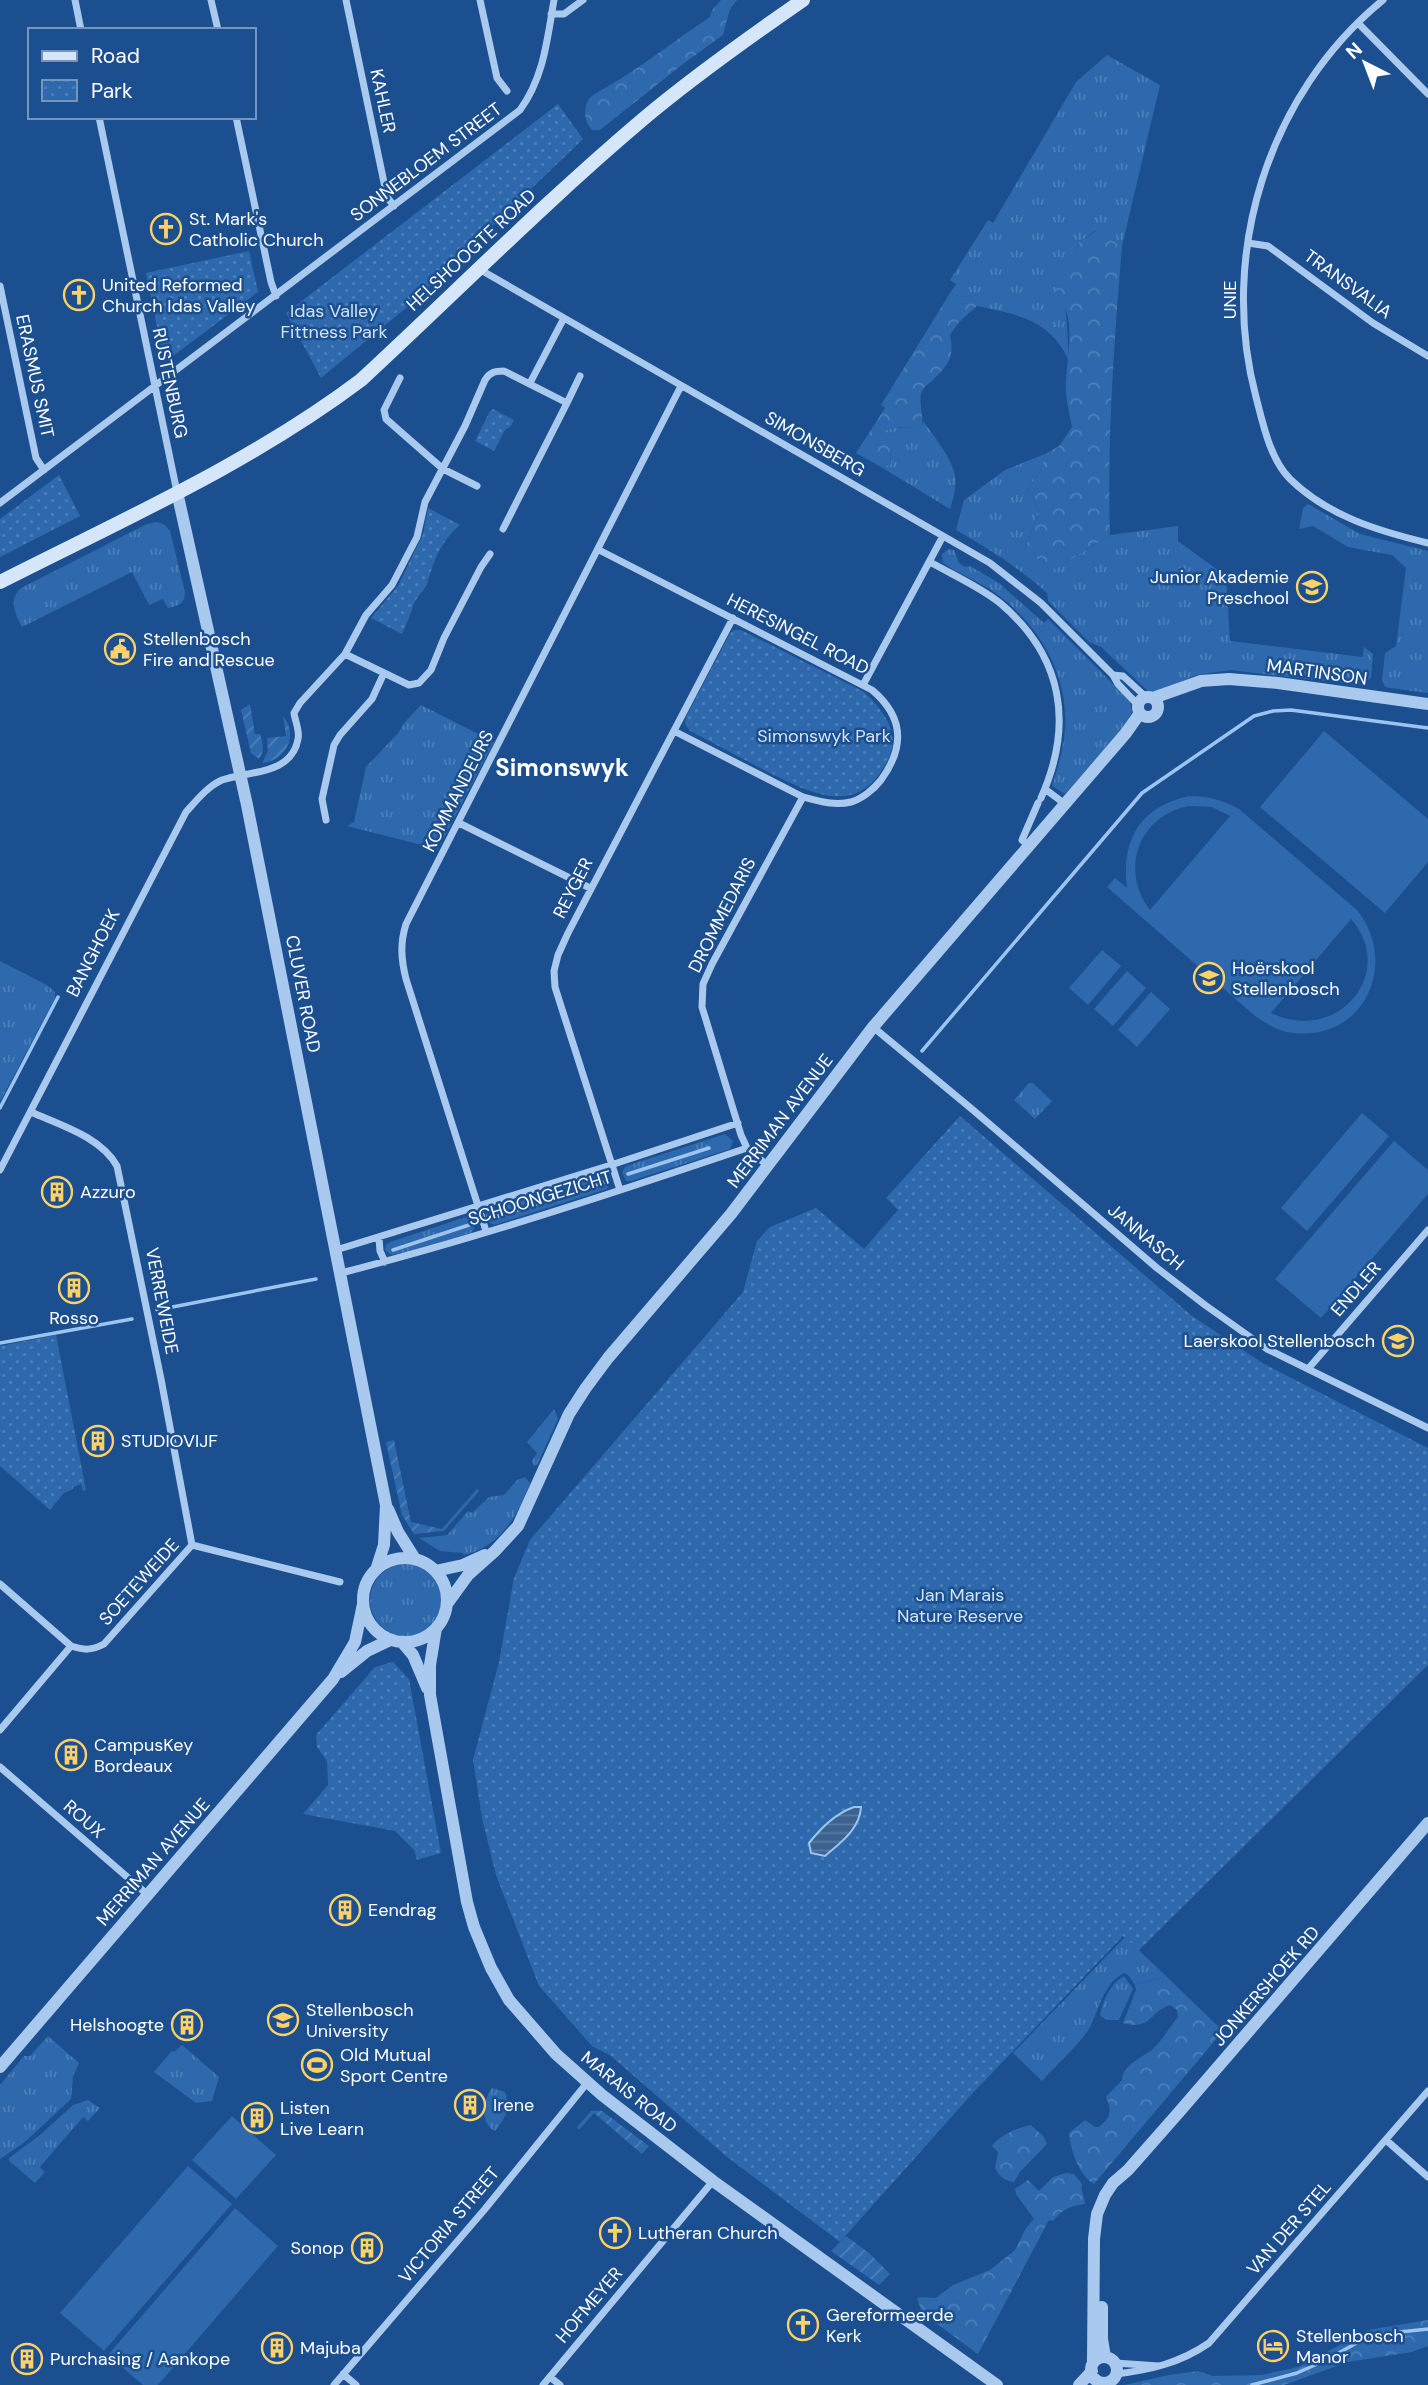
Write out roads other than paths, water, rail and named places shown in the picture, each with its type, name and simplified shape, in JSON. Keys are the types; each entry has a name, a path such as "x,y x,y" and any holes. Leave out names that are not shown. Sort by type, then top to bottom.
{"main road":[{"name":"HELSHOOGTE ROAD","path":"0,582 249,453 335,400 361,380 643,119 702,72 803,0"}],"street":[{"path":"75,0 81,28"},
{"path":"211,0 218,28"},
{"name":"KAHLER","path":"346,0 387,197 394,206"},
{"path":"480,0 497,78 507,91"},
{"name":"SONNEBLOEM STREET","path":"0,503 520,110 538,80 554,0"},
{"path":"551,14 564,14 583,0"},
{"name":"UNIE","path":"1383,0 1317,68 1284,122 1270,153 1258,191 1248,243 1245,309 1251,379 1270,444 1282,469 1304,491 1341,515 1384,532 1428,543"},
{"path":"1358,23 1428,94"},
{"name":"RUSTENBURG","path":"99,119 177,492"},
{"path":"236,119 276,296"},
{"name":"TRANSVALIA","path":"1248,243 1268,246 1373,323 1428,356"},
{"name":"SIMONSBERG","path":"479,270 990,563 1041,603 1114,675 1118,684 1147,706"},
{"name":"ERASMUS SMIT","path":"0,286 30,434 36,458 44,470"},
{"path":"564,318 530,383 567,402"},
{"name":"BANGHOEK","path":"0,1170 186,812 221,781 279,766 289,758 298,740 294,713 300,702 345,654 366,616 393,585 417,537 425,502 489,374 504,371 530,383"},
{"path":"503,529 580,376"},
{"path":"400,378 384,410 386,419 443,469 477,486"},
{"name":"KOMMANDEURS","path":"486,1231 402,963 401,942 406,924 681,386"},
{"name":"CLUVER ROAD","path":"177,492 241,777 386,1505 398,1532 415,1559"},
{"path":"863,685 943,537"},
{"name":"HERESINGEL ROAD","path":"599,550 863,685 881,697 893,712 898,727 898,744 892,765 874,789 851,802 824,803 803,797 674,731"},
{"path":"345,654 409,685 419,683 426,677 474,579 490,554"},
{"path":"930,562 998,602 1028,633 1048,667 1059,701 1060,735 1045,789 1022,840 1030,846"},
{"name":"REYGER","path":"620,1190 555,987 554,971 558,955 590,888 733,618"},
{"path":"326,820 322,799 334,745 372,699 383,673"},
{"name":"MARTINSON","path":"1147,706 1201,681 1229,679 1278,683 1428,704"},
{"name":"MERRIMAN AVENUE","path":"447,1604 468,1575 511,1536 525,1513 552,1449 585,1389 608,1358 731,1214 873,1027 1147,706"},
{"path":"1045,789 1065,804"},
{"name":"DROMMEDARIS","path":"768,1166 747,1148 704,1017 701,998 703,984 726,937 803,797"},
{"path":"459,823 590,888"},
{"name":"JANNASCH","path":"873,1027 1179,1285 1267,1349 1428,1429"},
{"name":"VERREWEIDE","path":"31,1112 96,1143 117,1166 164,1392 192,1545"},
{"name":"SCHOONGEZICHT","path":"336,1250 738,1123"},
{"name":"SCHOONGEZICHT","path":"341,1273 620,1190 747,1148"},
{"name":"ENDLER","path":"1308,1369 1428,1230"},
{"path":"379,1238 380,1251 385,1262"},
{"name":"CLUVER ROAD","path":"376,1570 384,1545 386,1505"},
{"name":"SOETEWEIDE","path":"71,1646 85,1651 104,1644 192,1545 340,1582"},
{"name":"MERRIMAN AVENUE","path":"435,1571 463,1565 495,1551"},
{"path":"415,1559 435,1571 445,1586 447,1604 436,1628 421,1639 396,1641 374,1629 365,1614 363,1604 365,1586 376,1570 390,1561 415,1559"},
{"path":"0,1584 71,1646 0,1730"},
{"name":"MERRIMAN AVENUE","path":"0,2067 333,1679 355,1642 363,1604"},
{"name":"MARAIS ROAD","path":"436,1628 430,1665 430,1695 461,1875 474,1927 491,1968 509,2000 556,2054 587,2083 713,2181 997,2385"},
{"name":"MERRIMAN AVENUE","path":"333,1679 367,1651 396,1641"},
{"name":"MARAIS ROAD","path":"396,1641 419,1668 430,1695"},
{"name":"ROUX","path":"0,1767 148,1895"},
{"name":"JONKERSHOEK RD","path":"1104,2366 1094,2250 1097,2214 1101,2202 1113,2183 1128,2170 1428,1823"},
{"name":"VICTORIA STREET","path":"334,2385 485,2209 587,2083"},
{"name":"VAN DER STEL","path":"1104,2366 1152,2370 1182,2360 1209,2343 1428,2091"},
{"path":"1386,2140 1428,2177"},
{"name":"HOFMEYER","path":"543,2385 713,2181"},
{"path":"1079,2385 1104,2366 1111,2381 1102,2384"},
{"name":"VAN DER STEL","path":"1104,2366 1160,2366"},
{"path":"343,2374 356,2385"},
{"path":"550,2377 560,2385"}],"waterway":[{"path":"922,1051 1142,793 1254,716 1291,710 1428,728"},
{"path":"0,1108 58,997"},
{"path":"628,1174 709,1148"},
{"path":"492,1218 605,1182"},
{"path":"393,1250 469,1225"},
{"path":"157,1310 316,1279"},
{"path":"0,1343 132,1319"},
{"path":"1252,2385 1297,2373 1371,2335 1428,2329"}],"place":[{"name":"St. Mark's Catholic Church","path":"166,229"},
{"name":"United Reformed Church Idas Valley","path":"79,295"},
{"name":"Junior Akademie Preschool","path":"1312,587"},
{"name":"Stellenbosch Fire and Rescue","path":"120,649"},
{"name":"Hoërskool Stellenbosch","path":"1209,978"},
{"name":"Azzuro","path":"57,1192"},
{"name":"Rosso","path":"74,1288"},
{"name":"Laerskool Stellenbosch","path":"1398,1341"},
{"name":"STUDIOVIJF","path":"98,1441"},
{"name":"CampusKey Bordeaux","path":"71,1755"},
{"name":"Eendrag","path":"345,1910"},
{"name":"Stellenbosch University","path":"283,2020"},
{"name":"Helshoogte","path":"187,2025"},
{"name":"Old Mutual Sport Centre","path":"317,2065"},
{"name":"Irene","path":"470,2105"},
{"name":"Listen Live Learn","path":"257,2118"},
{"name":"Lutheran Church","path":"615,2233"},
{"name":"Sonop","path":"367,2248"},
{"name":"Gereformeerde Kerk","path":"803,2325"},
{"name":"Stellenbosch Manor","path":"1273,2346"},
{"name":"Majuba","path":"277,2348"},
{"name":"Purchasing / Aankope","path":"27,2359"}],"district":[{"name":"Simonswyk","path":"562,767"}],"park label":[{"name":"Idas Valley Fittness Park","path":"334,321"},
{"name":"Simonswyk Park","path":"824,736"},
{"name":"Jan Marais Nature Reserve","path":"960,1605"}]}
